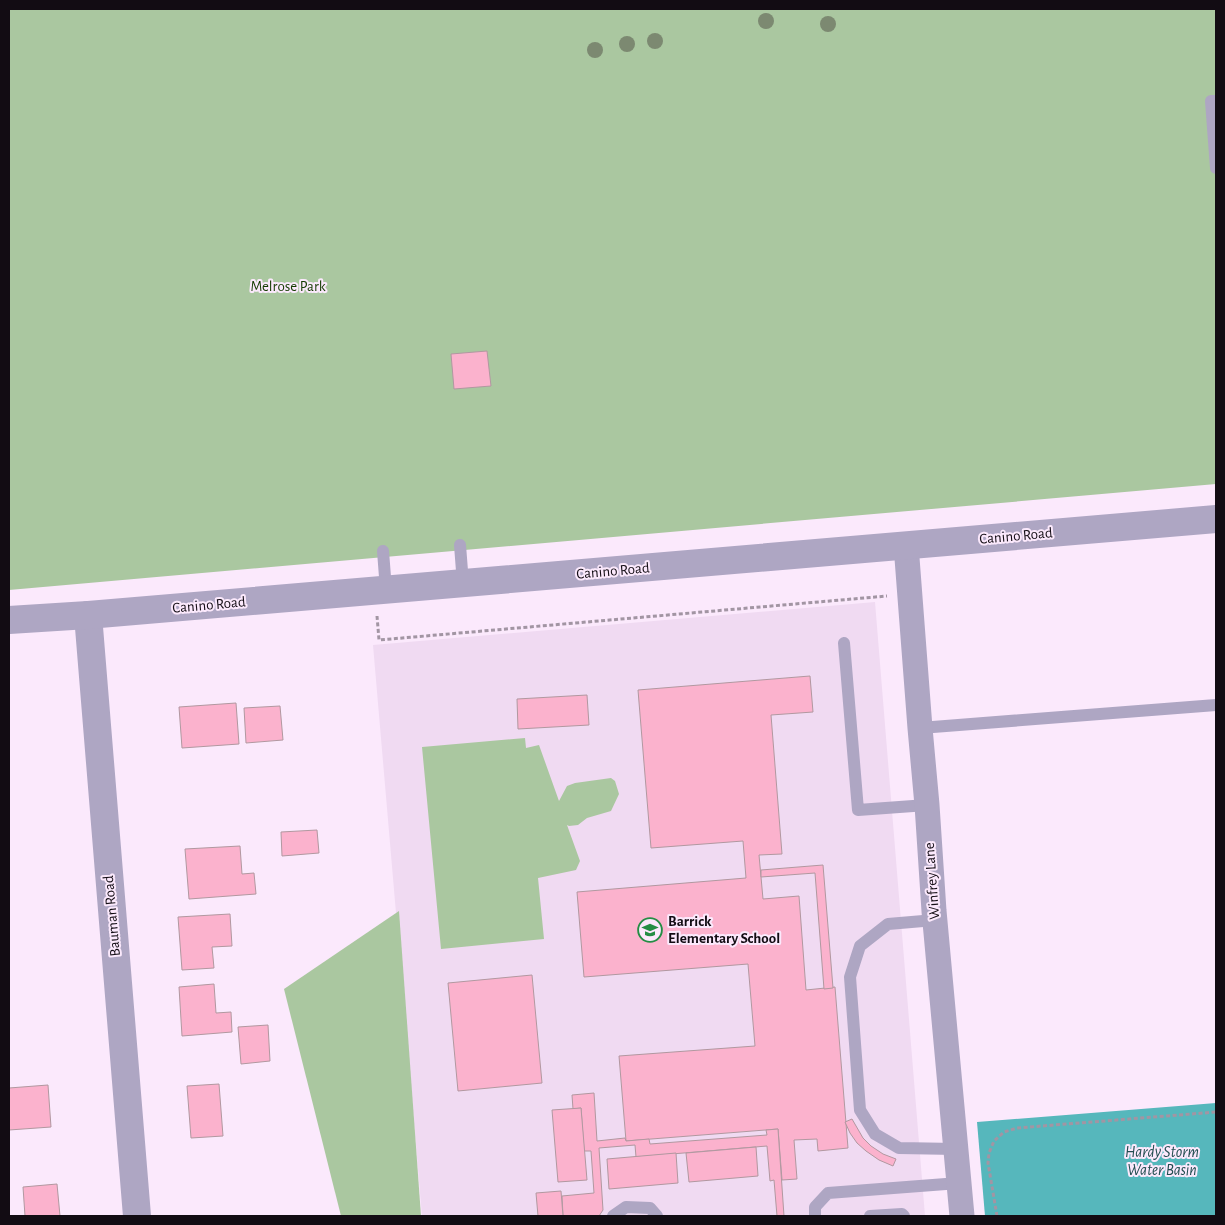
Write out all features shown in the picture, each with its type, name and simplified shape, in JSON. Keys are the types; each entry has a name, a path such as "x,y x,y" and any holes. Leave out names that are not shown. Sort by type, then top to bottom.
{"street":[{"name":"Canino Road","path":"9,620 382,599 463,584 1216,519"},
{"name":"Winfrey Lane","path":"906,545 935,920 962,1216"},
{"name":"Bauman Road","path":"88,615 137,1216"}],"lane":[{"path":"1216,101 1211,101 1216,168"},
{"path":"460,545 463,584"},
{"path":"382,599 383,551"},
{"path":"844,643 858,810 927,805"},
{"path":"920,728 1216,705"},
{"path":"935,920 888,924 860,946 850,977 860,1110 875,1134 899,1148 956,1149"},
{"path":"815,1216 815,1207 828,1193 959,1183"},
{"path":"612,1216 626,1207 650,1208 658,1216"},
{"path":"870,1216 902,1214 904,1216"}],"path":[{"path":"382,599 379,640 910,594"},
{"path":"997,1216 988,1162 989,1153 994,1141 1004,1132 1017,1128 1216,1112"}],"shaded area":[{"name":"Barrick Elementary School","path":"875,602 925,1216 422,1216 373,645"}],"green space":[{"name":"Melrose Park","path":"9,9 1216,9 1216,484 9,590"},
{"path":"525,738 526,748 539,745 559,801 567,786 575,783 611,778 615,781 619,794 611,811 587,818 578,825 567,825 580,861 576,870 538,878 544,939 441,949 422,747"},
{"path":"399,911 421,1216 341,1216 284,989"}],"water":[{"name":"Hardy Storm Water Basin","path":"1216,1103 1216,1216 985,1216 977,1122"}],"building":[{"path":"487,351 491,386 454,389 451,354"},
{"path":"810,676 813,712 771,715 782,854 759,855 763,899 799,896 806,990 835,987 848,1148 818,1151 817,1139 794,1140 797,1179 782,1180 778,1129 626,1141 619,1056 755,1046 748,964 584,977 577,892 746,878 743,841 651,848 638,690"},
{"path":"587,695 589,725 518,729 517,699"},
{"path":"236,703 239,744 182,748 179,707"},
{"path":"280,706 283,740 246,743 244,708"},
{"path":"317,830 319,853 282,856 281,832"},
{"path":"240,846 242,874 254,873 256,894 189,899 185,849"},
{"path":"823,865 833,988 824,989 815,873 761,877 761,870"},
{"path":"230,914 232,946 212,947 214,968 182,970 178,917"},
{"path":"532,975 542,1083 458,1091 448,983"},
{"path":"214,984 216,1013 231,1012 232,1032 182,1036 179,987"},
{"path":"268,1025 270,1061 241,1064 238,1027"},
{"path":"219,1084 223,1136 191,1138 187,1086"},
{"path":"48,1085 51,1127 9,1130 9,1088"},
{"path":"594,1093 597,1141 625,1138 626,1141 649,1139 650,1144 767,1135 766,1130 778,1129 784,1216 777,1216 774,1180 770,1181 767,1146 636,1157 635,1145 599,1148 603,1210 599,1216 563,1216 562,1196 594,1193 591,1151 584,1151 581,1108 573,1109 572,1095"},
{"path":"581,1108 587,1180 558,1182 552,1110"},
{"path":"852,1119 863,1138 871,1146 883,1154 896,1159 893,1166 879,1160 857,1143 845,1122"},
{"path":"756,1147 758,1176 689,1182 686,1153"},
{"path":"676,1153 678,1183 609,1189 607,1159"},
{"path":"57,1184 60,1216 25,1216 23,1187"},
{"path":"561,1191 563,1216 538,1216 536,1193"}],"place":[{"name":"Barrick Elementary School","path":"650,930"}]}
